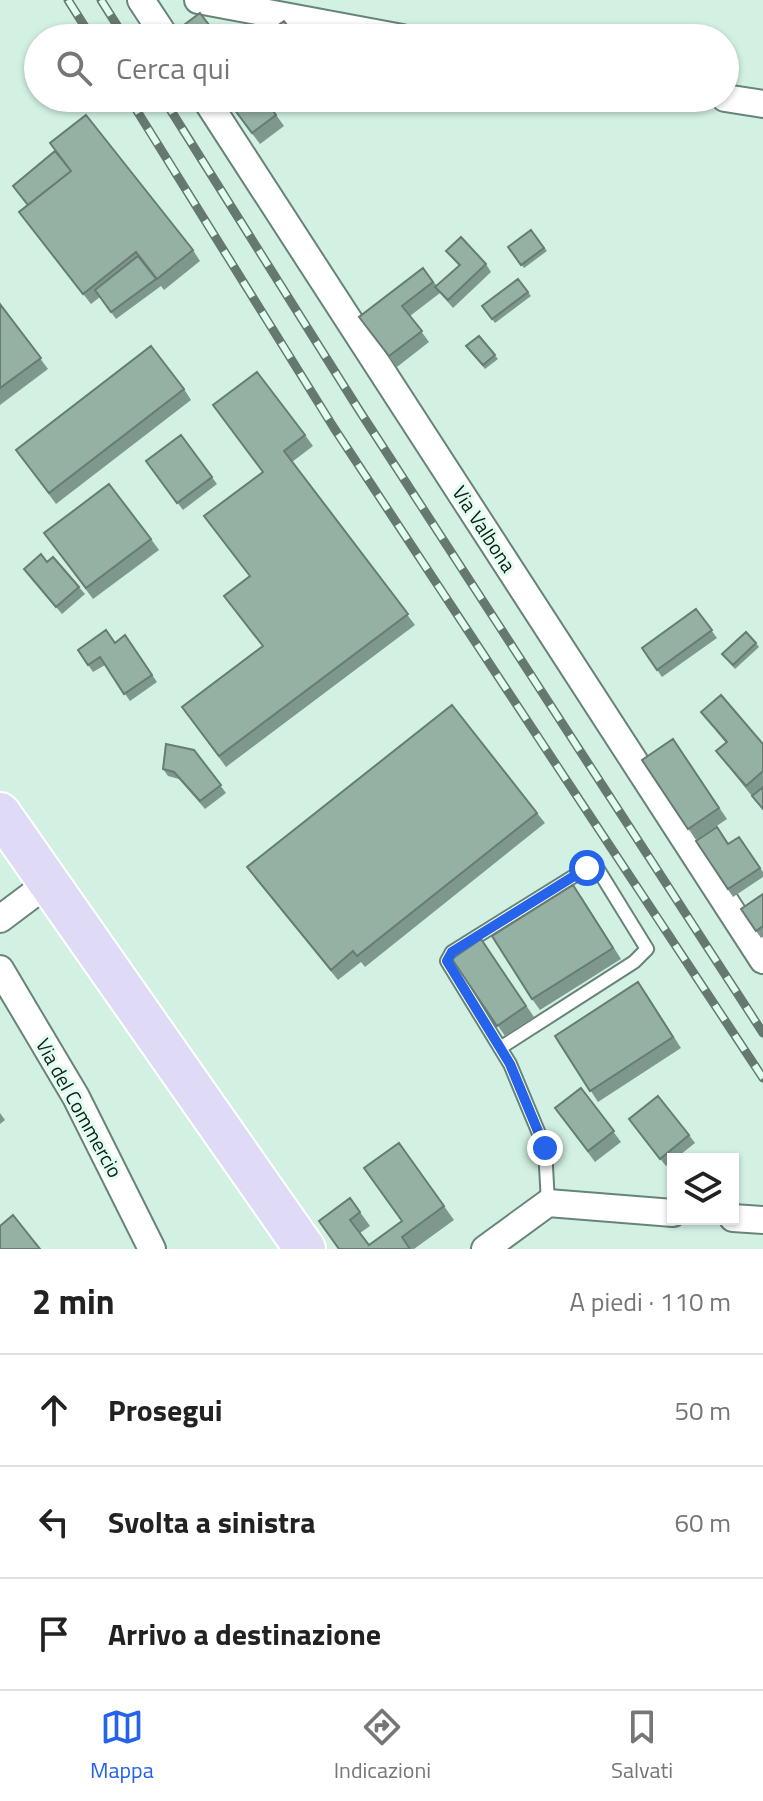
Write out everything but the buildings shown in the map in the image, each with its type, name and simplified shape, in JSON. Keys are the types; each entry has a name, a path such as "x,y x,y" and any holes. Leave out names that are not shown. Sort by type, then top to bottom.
{"main road":[{"path":"0,813 305,1249"}],"street":[{"path":"198,0 327,24"},
{"path":"153,4 161,24"},
{"path":"739,100 763,104"},
{"name":"Via Valbona","path":"214,112 763,960"},
{"path":"0,919 48,883"},
{"name":"Via del Commercio","path":"0,969 76,1097 152,1249"},
{"path":"485,1249 548,1203 667,1213"},
{"path":"739,1218 763,1220"}],"lane":[{"path":"500,1048 634,962 647,949 599,871 587,868 452,952 447,961 500,1048 510,1064 545,1148 548,1203"}],"railway":[{"path":"68,0 83,24"},
{"path":"101,0 116,24"},
{"path":"138,112 334,428 763,1078"},
{"path":"172,112 359,410 763,1033"}],"route":[{"path":"545,1148 510,1064 447,961 452,952 587,868"}]}
